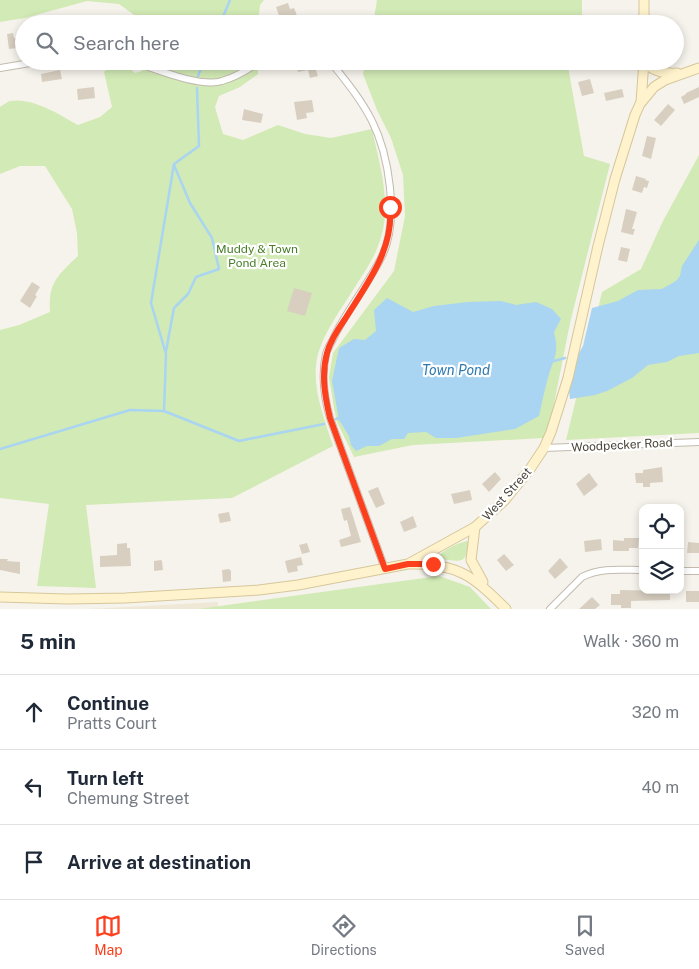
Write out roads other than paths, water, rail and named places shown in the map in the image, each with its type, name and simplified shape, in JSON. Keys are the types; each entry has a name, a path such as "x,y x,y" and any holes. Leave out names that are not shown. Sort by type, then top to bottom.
{"street":[{"path":"644,0 644,15"},
{"path":"0,68 15,66"},
{"name":"West Street","path":"0,597 102,599 219,593 298,585 408,564 476,527 509,496 544,448 568,378 598,246 616,179 640,104 654,87 665,80 699,68"},
{"path":"159,70 184,78 213,82 222,81 246,70"},
{"path":"337,70 371,120 383,149 389,184 391,213 387,242 375,270 340,326 327,352 324,376 325,397 330,418 385,569"},
{"path":"640,104 644,70"},
{"name":"West Street","path":"656,70 660,72 685,73"},
{"name":"Woodpecker Road","path":"544,448 699,442"},
{"path":"476,527 471,560 477,574 506,609"},
{"path":"408,564 430,564 451,568 473,578 492,594"},
{"path":"550,609 582,577 588,574 600,569 639,570"},
{"path":"684,571 699,571"}],"water":[{"path":"699,240 699,353 679,356 667,362 648,365 632,378 607,391 570,399 569,390 575,360 583,346 592,308 618,301 638,290 662,289 676,281 680,276 682,266"},
{"name":"Town Pond","path":"387,298 413,312 434,306 501,301 516,305 536,302 552,309 561,319 554,332 556,354 539,416 515,429 456,438 436,438 426,432 408,433 404,439 392,439 379,446 367,446 356,451 339,420 332,381 339,348 354,339 365,340 376,331 374,310"}],"waterway":[{"path":"224,15 230,0"},
{"path":"198,76 200,70"},
{"path":"164,411 166,354 151,303 174,164 199,146 197,88"},
{"path":"166,351 174,308 188,294 196,277 219,269 212,238 190,203 174,165"},
{"path":"554,361 565,358"},
{"path":"0,449 130,410 164,411 239,441 324,424"},
{"path":"336,419 342,417"}],"park label":[{"name":"Muddy & Town Pond Area","path":"257,256"}]}
